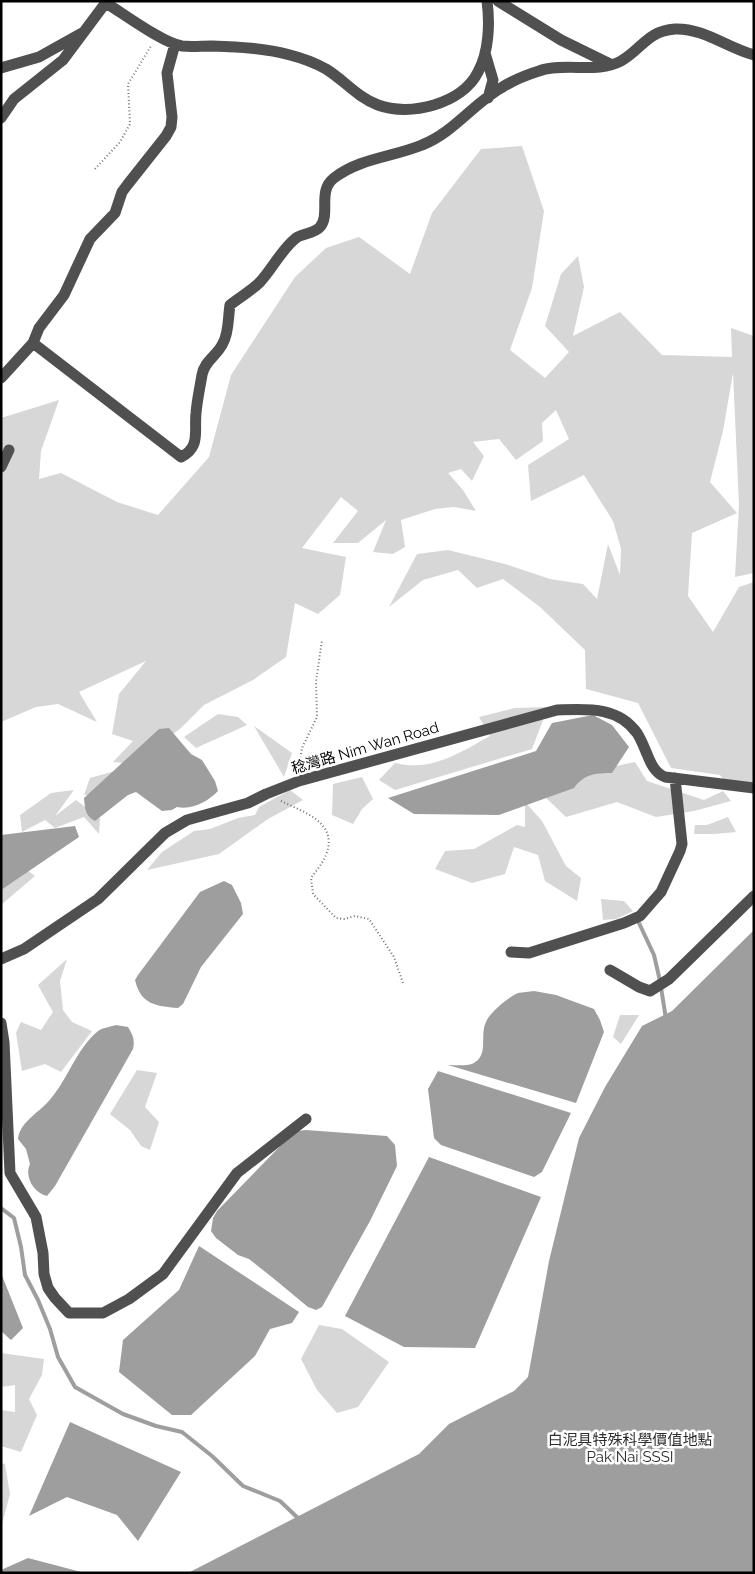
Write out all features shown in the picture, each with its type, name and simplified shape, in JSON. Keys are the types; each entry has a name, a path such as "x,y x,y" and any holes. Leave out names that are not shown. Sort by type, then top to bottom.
{"street":[{"path":"1,118 14,99 63,60 107,2 167,41 181,46 259,48 291,55 326,69 365,99 380,106 397,110 435,105 454,96 470,84 478,72 485,53 487,1"},
{"path":"498,1 561,40 610,64"},
{"path":"1,68 39,57 88,29"},
{"path":"33,343 181,458 188,454 194,445 197,432 196,416 202,371 225,341 230,305 260,281 297,237 315,231 320,227 324,220 326,188 333,179 362,163 421,146 441,136 500,88 540,70 610,64 621,61 655,34 663,31 677,29 704,34 754,55"},
{"path":"1,378 33,343 39,328 64,295 90,239 115,214 125,188 171,128 167,73 175,44"},
{"path":"485,53 493,80 488,98"},
{"path":"1,467 9,450"},
{"name":"稔灣路 Nim Wan Road","path":"1,959 24,949 98,899 165,833 187,820 248,803 299,781 557,710 590,708 605,710 626,720 638,734 658,774 665,777 754,788"},
{"path":"511,952 529,953 624,923 640,916 661,892 682,844 675,778"},
{"path":"610,970 638,987 650,991 669,980 754,896"},
{"path":"1,1023 4,1042 10,1174 36,1218 44,1253 44,1274 48,1288 69,1313 103,1313 129,1299 163,1274 237,1173 306,1119"}],"path":[{"path":"95,169 120,142 130,124 128,84 151,47 152,39"},
{"path":"299,781 302,748 317,717 316,682 322,640"},
{"path":"266,794 320,820 326,831 329,846 326,857 311,878 312,894 336,918 344,919 355,916 369,919 394,957 403,983"}],"shaded area":[{"path":"522,146 544,211 532,288 510,350 545,378 569,352 545,326 561,274 578,256 584,287 573,336 620,312 662,355 732,357 731,328 754,336 754,573 735,577 739,505 733,373 723,431 710,482 737,513 692,533 688,596 713,632 739,587 754,582 754,785 730,788 720,775 671,768 638,703 586,689 585,650 540,607 503,579 477,588 458,570 423,580 389,607 417,554 448,550 505,564 550,579 583,584 597,599 608,544 620,575 621,549 613,521 584,475 531,501 528,465 569,439 556,410 542,423 543,441 516,460 499,439 473,442 484,456 472,481 461,469 448,473 463,490 476,511 454,507 435,509 401,520 405,547 393,554 373,552 386,520 358,543 333,543 358,511 341,497 302,548 346,557 340,595 318,614 295,603 286,657 253,680 204,705 181,728 134,764 113,762 133,741 112,734 119,694 146,661 79,692 97,722 58,704 36,707 1,722 1,418 59,400 41,451 39,479 61,473 117,502 158,515 209,457 231,375 295,277 326,248 359,237 410,274 432,213 481,149"},
{"path":"548,707 532,749 395,790 379,780 395,763 421,765 433,763 456,754 490,736 479,717 515,708"},
{"path":"218,714 238,717 247,725 196,748 184,737"},
{"path":"593,715 612,725 629,747 612,773 591,775 578,783 574,788 499,815 414,814 388,798 536,751 552,723"},
{"path":"254,726 292,753 284,777"},
{"path":"169,728 191,754 202,760 215,781 218,791 209,799 194,806 177,807 172,810 162,811 136,792 128,795 95,821 89,817 84,798 159,729"},
{"path":"635,762 647,781 704,800 723,791 731,801 694,811 656,817 617,802 566,817 543,795 574,775"},
{"path":"115,771 116,794 84,795 90,778"},
{"path":"362,777 373,799 362,809 353,824 332,815 333,784"},
{"path":"74,790 55,816 76,800 100,818 99,834 84,817 55,828 45,820 22,832 20,815 51,793"},
{"path":"290,790 303,800 268,819 219,854 147,870 162,852 194,831 210,829 238,818 255,815 259,807"},
{"path":"525,802 542,821 566,866 581,878 577,901 545,881 538,855 514,847 505,874 472,883 435,869 445,851 474,849 517,825 525,827"},
{"path":"728,817 736,832 694,834 695,825 707,825"},
{"path":"75,826 79,837 1,890 1,835"},
{"path":"27,870 35,876 1,905 1,887"},
{"path":"224,881 232,885 241,903 243,914 201,967 183,1004 178,1008 150,1003 141,995 138,988 135,980 138,975 200,892"},
{"path":"601,899 624,901 633,911 616,919 603,920"},
{"name":"白泥具特殊科學價值地點 Pak Nai SSSI","path":"754,930 754,1573 188,1573 419,1454 449,1424 514,1391 528,1377 549,1261 579,1138 605,1087 642,1026 672,1011"},
{"path":"67,959 60,981 63,1010 72,1022 92,1031 61,1072 45,1064 22,1071 16,1033 21,1022 41,1030 53,1012 38,985"},
{"path":"534,991 556,995 594,1009 600,1020 604,1032 576,1103 448,1065 470,1065 477,1060 481,1056 484,1027 491,1014 514,995"},
{"path":"620,1015 639,1015 621,1044 613,1037"},
{"path":"116,1025 128,1027 133,1038 133,1049 55,1186 47,1196 42,1194 34,1188 29,1179 28,1169 30,1164 26,1149 18,1139 19,1133 25,1124 53,1096 83,1047 90,1039 100,1030"},
{"path":"137,1070 157,1073 145,1107 159,1122 150,1150 141,1146 130,1130 110,1114"},
{"path":"438,1071 571,1113 542,1172 534,1177 441,1145 434,1138 428,1089"},
{"path":"298,1131 387,1136 395,1145 397,1166 370,1221 322,1307 316,1310 308,1307 249,1259 238,1255 216,1238 211,1231 213,1218 217,1211 289,1137"},
{"path":"429,1157 541,1197 475,1348 404,1347 345,1316"},
{"path":"199,1246 299,1312 292,1323 270,1329 255,1356 191,1415 172,1415 119,1372 123,1340 179,1290"},
{"path":"1,1273 23,1328 11,1340 1,1331"},
{"path":"319,1325 342,1329 389,1362 358,1407 337,1413 317,1390 301,1359"},
{"path":"1,1353 44,1359 42,1375 29,1399 37,1415 21,1452 1,1446 1,1410 15,1412 15,1385 1,1387"},
{"path":"70,1422 181,1472 138,1541 117,1515 67,1497 29,1516"},
{"path":"1,1463 5,1464 10,1494 1,1528"},
{"path":"28,1558 85,1573 1,1573 1,1570"}],"waterway":[{"path":"639,923 654,955 666,1019"},
{"path":"1,1208 14,1218 25,1275 50,1329 58,1357 75,1387 123,1414 156,1426 182,1432 212,1456 243,1486 280,1501 300,1520"}]}
